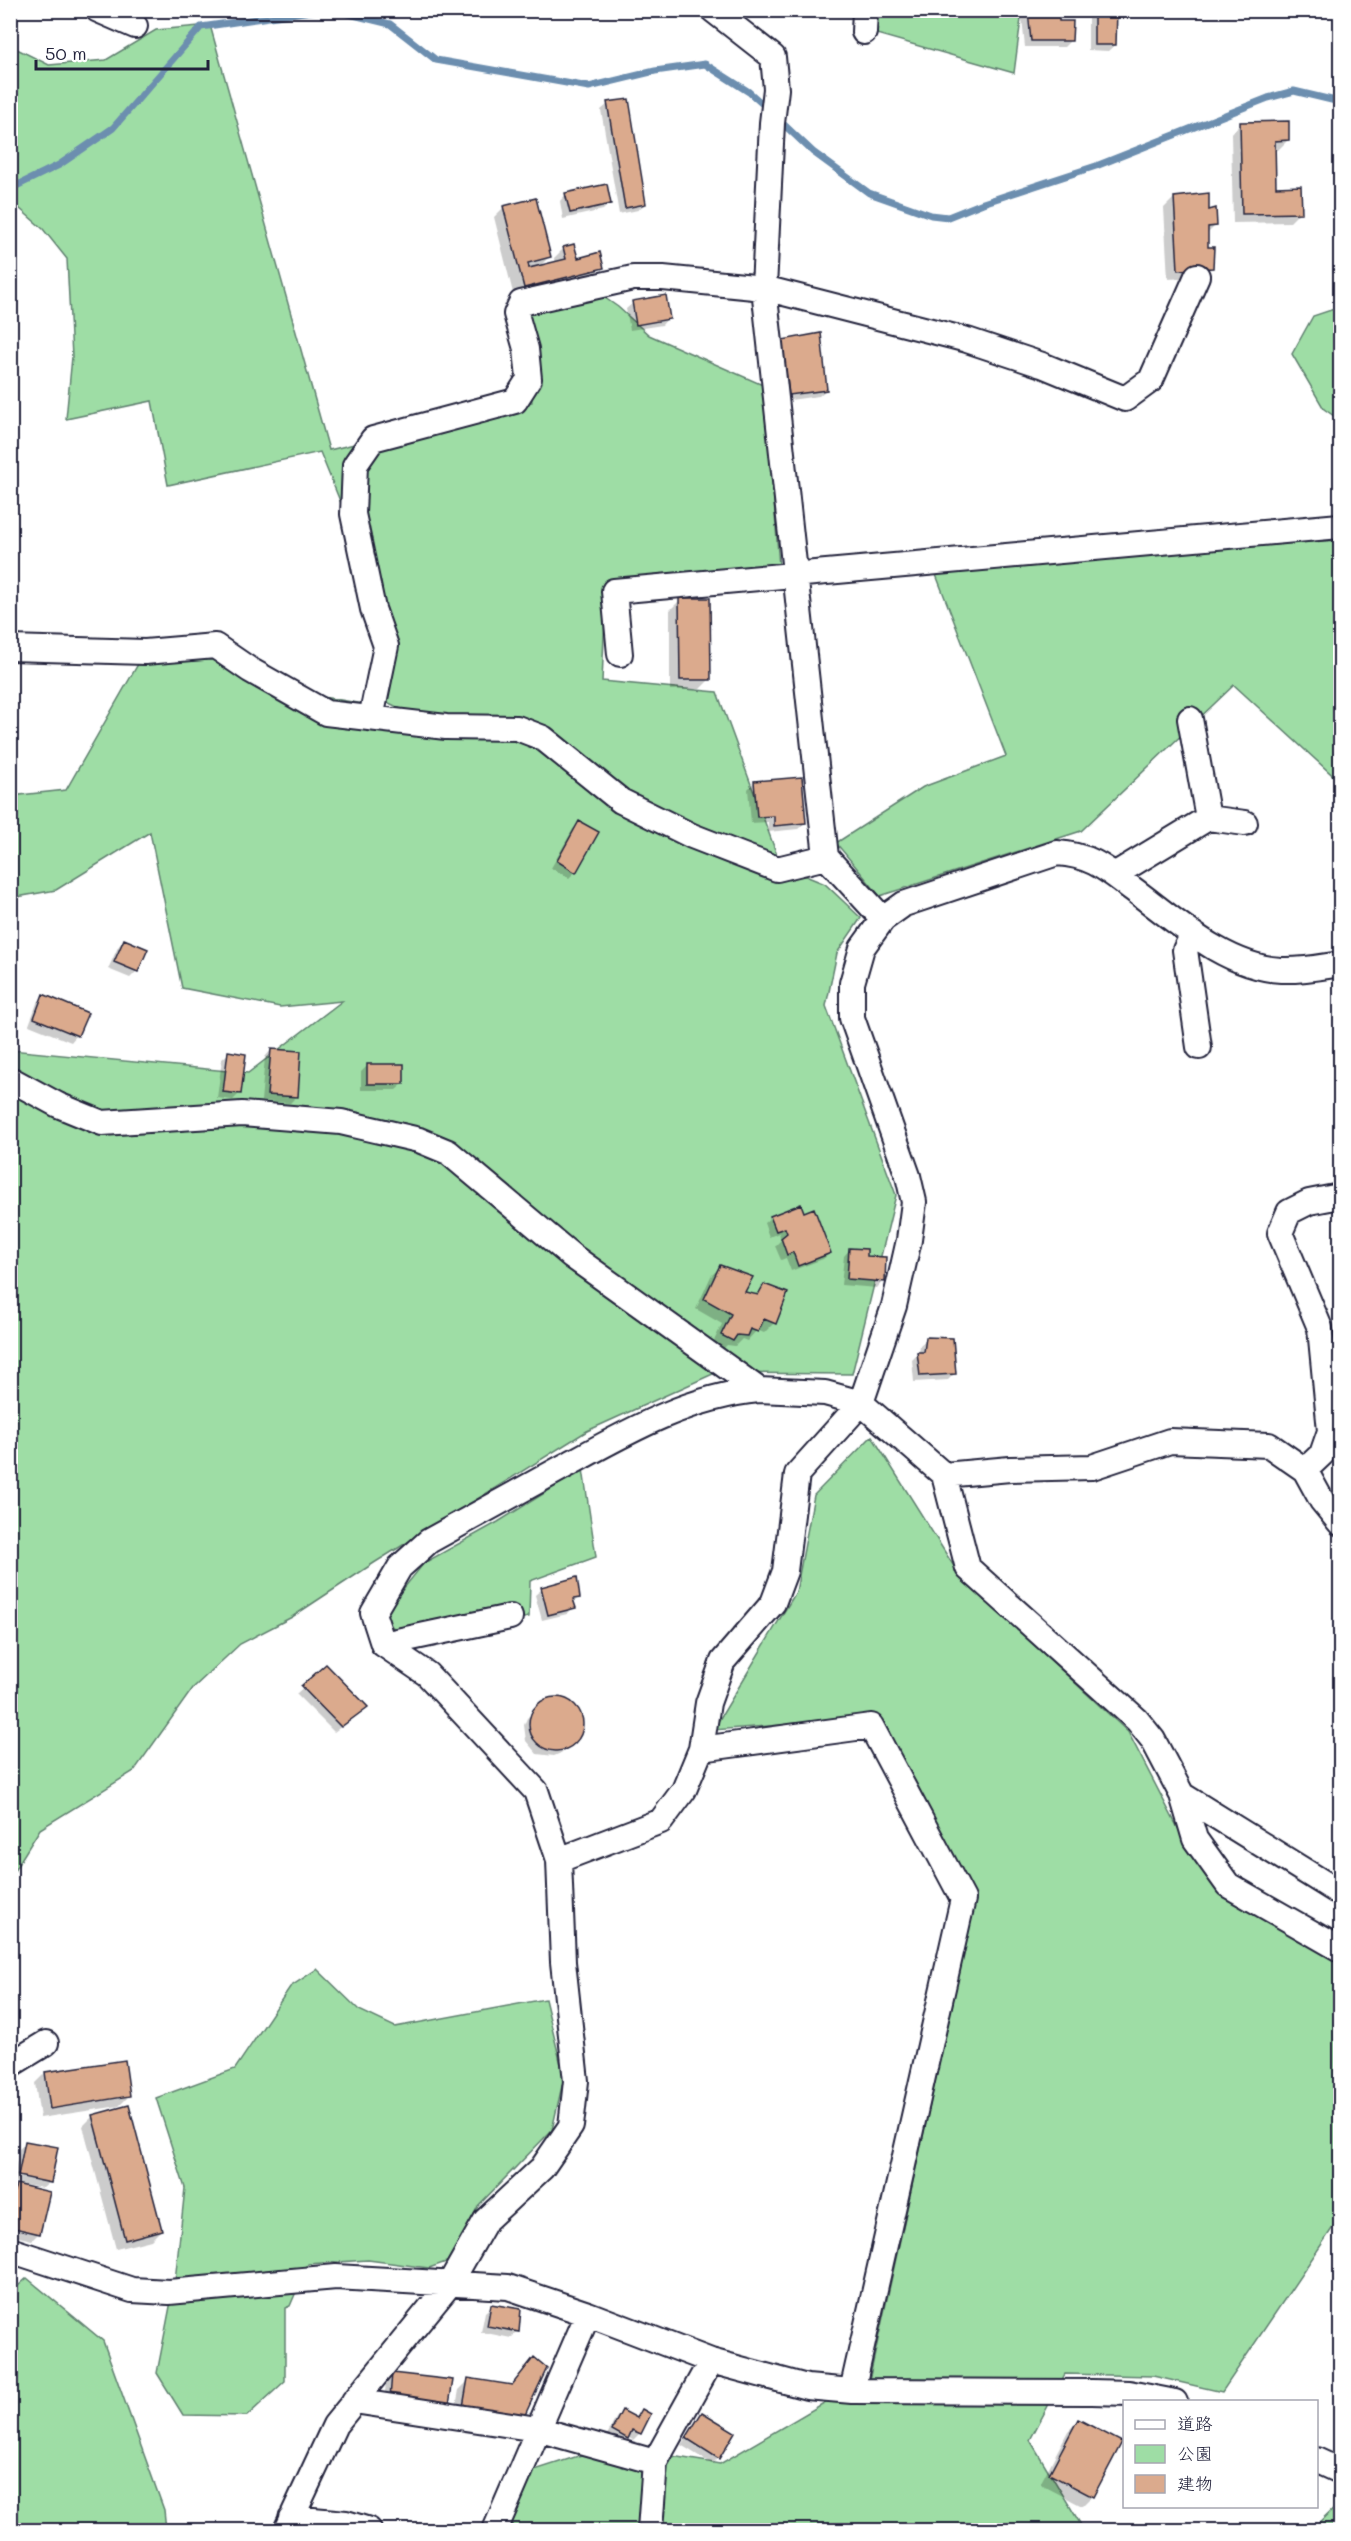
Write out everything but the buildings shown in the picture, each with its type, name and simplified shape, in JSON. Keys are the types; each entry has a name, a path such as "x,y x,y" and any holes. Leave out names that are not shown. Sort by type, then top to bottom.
{"street":[{"path":"98,10 135,26"},
{"path":"713,10 773,57 777,89 772,123 764,288 826,857 883,919"},
{"path":"371,717 386,646 373,609 353,514 356,465 373,439 515,401 529,379 526,349 516,314 521,303 633,278 663,278 764,288 968,340 1042,365 1125,399 1151,380 1197,276"},
{"path":"620,654 614,591 1341,526"},
{"path":"10,648 145,652 215,646 250,670 326,713 446,727 516,728 543,738 621,801 692,836 777,869 826,857"},
{"path":"1190,719 1208,818"},
{"path":"1114,875 1208,818 1245,823"},
{"path":"559,1860 661,1821 684,1790 700,1749 708,1703 723,1661 773,1603 785,1571 797,1474 861,1403 894,1306 909,1240 914,1202 908,1176 852,1017 852,983 862,948 883,919 904,903 1058,853 1076,854 1096,861 1193,934 1246,962 1279,970 1312,969 1341,964"},
{"path":"1193,934 1185,950 1199,1047"},
{"path":"10,1079 58,1105 102,1123 242,1114 341,1122 419,1140 448,1152 572,1256 759,1390"},
{"path":"1305,1470 1322,1454 1330,1431 1320,1328 1280,1233 1289,1212 1309,1202 1341,1196"},
{"path":"369,2530 346,2523 289,2524 335,2425 449,2284 486,2220 542,2168 571,2126 576,2081 563,1962 559,1860 536,1791 427,1674 382,1644 373,1613 400,1567 429,1541 638,1426 696,1402 728,1393 759,1390 825,1393 861,1403 944,1475 968,1568 1137,1720 1153,1740 1182,1795 1195,1839 1228,1885 1341,1949"},
{"path":"944,1475 1010,1469 1092,1467 1170,1441 1269,1445 1305,1470 1322,1501 1341,1523"},
{"path":"382,1644 510,1617"},
{"path":"700,1749 871,1726 963,1899 852,2391"},
{"path":"1182,1795 1341,1893"},
{"path":"10,2065 46,2043"},
{"path":"10,2250 132,2290 169,2292 336,2277 508,2287 588,2314 711,2361 807,2387 852,2391 1129,2393 1164,2400"},
{"path":"495,2530 588,2314"},
{"path":"650,2530 655,2462 711,2361"},
{"path":"354,2401 537,2429 655,2462"},
{"path":"1318,2460 1341,2470"}],"green space":[{"path":"872,11 1022,11 1014,73 873,33"},
{"path":"210,25 329,450 532,402 520,295 585,284 618,307 649,335 765,386 779,566 606,592 602,681 717,692 781,866 825,884 861,918 837,953 826,1006 896,1195 852,1374 715,1373 587,1431 374,1563 292,1617 240,1644 193,1688 134,1771 40,1829 12,1874 11,1885 11,1050 248,1073 342,1001 280,1007 182,988 150,832 56,890 11,898 11,796 66,790 145,652 215,646 323,697 405,711 381,699 360,550 320,452 168,485 152,401 66,419 72,357 67,259 43,229 11,201 11,46 49,65 106,60 156,30"},
{"path":"1340,307 1340,420 1324,409 1292,354 1313,316"},
{"path":"1340,540 1340,782 1234,685 1081,831 880,896 836,843 923,787 1006,756 933,567"},
{"path":"872,1436 960,1576 1128,1732 1180,1832 1340,1960 1340,2217 1222,2392 1153,2376 1065,2374 1030,2440 1084,2530 486,2530 513,2477 603,2448 647,2452 720,2464 870,2376 975,1901 878,1718 713,1730 796,1592 814,1495"},
{"path":"583,1469 596,1557 530,1581 529,1617 412,1642 385,1621 391,1604 424,1563 498,1522"},
{"path":"317,1969 359,2010 395,2027 545,1999 564,2077 552,2130 478,2206 452,2260 429,2268 368,2260 308,2264 290,2306 285,2308 285,2381 247,2416 183,2415 157,2373 175,2281 185,2188 156,2098 235,2069 290,1987"},
{"path":"27,2278 103,2341 164,2510 166,2530 11,2530 11,2292"},
{"path":"1340,2503 1340,2530 1312,2530"}],"waterway":[{"path":"10,189 59,165 113,128 201,27 318,10"},
{"path":"333,10 390,24 436,60 589,87 655,71 705,64 749,92 768,109"},
{"path":"778,119 813,152 869,193 931,215 948,217 983,203 1096,166 1268,98 1294,91 1340,102"}]}
